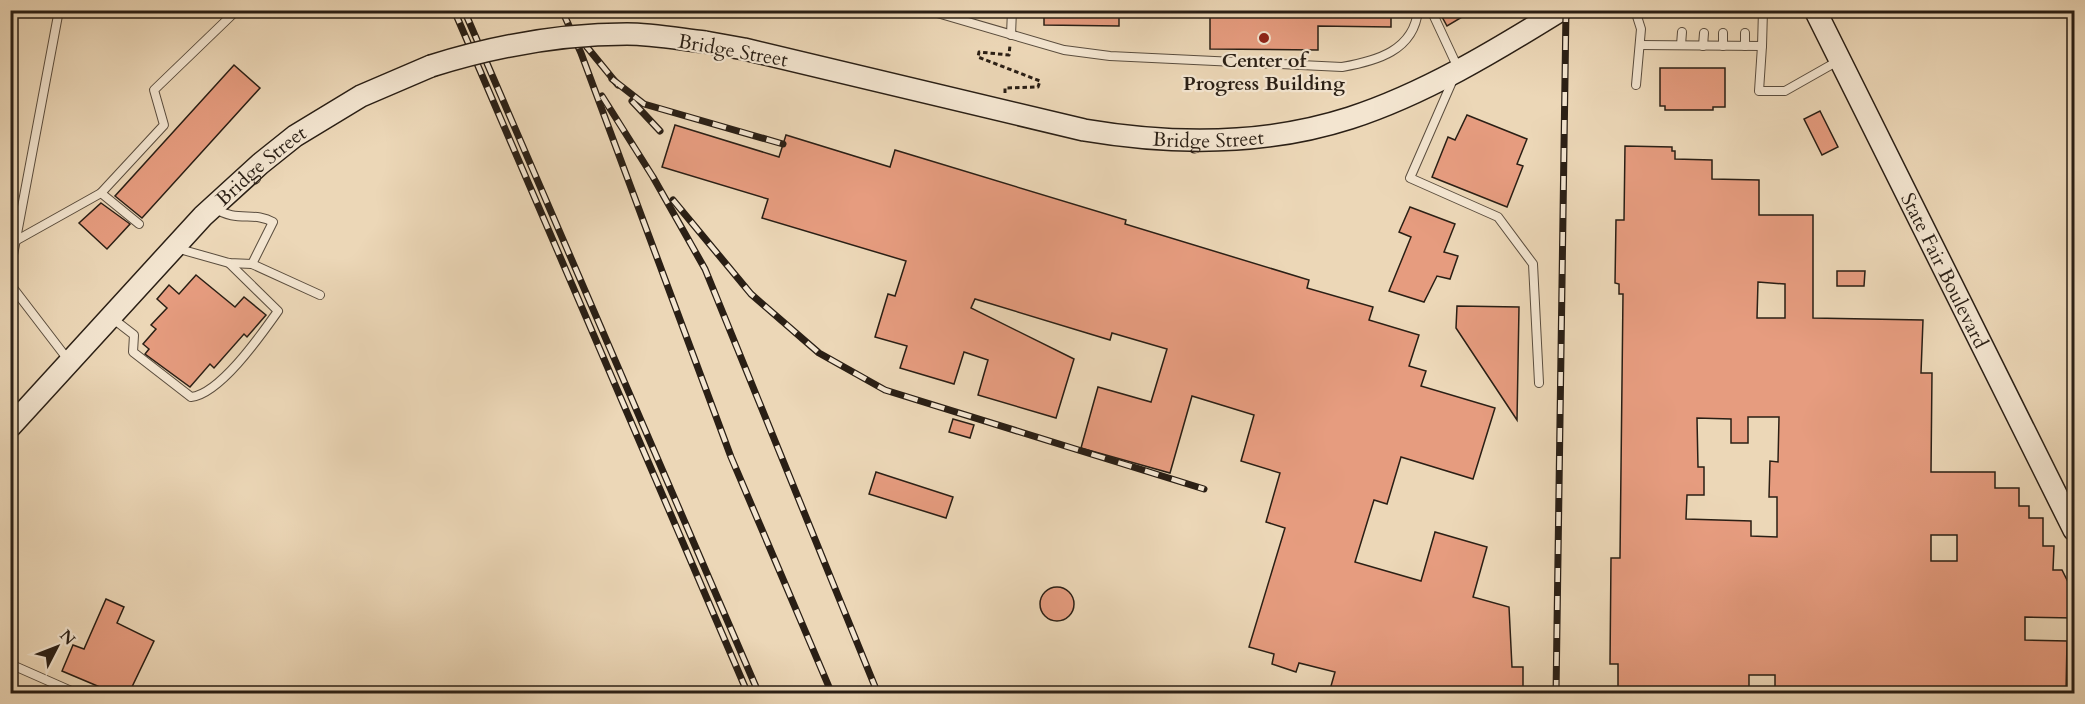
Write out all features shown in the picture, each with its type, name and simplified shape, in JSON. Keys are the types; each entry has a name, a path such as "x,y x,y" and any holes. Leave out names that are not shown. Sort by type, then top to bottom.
{"main road":[{"name":"Bridge Street","path":"10,427 213,207 295,136 361,96 431,66 473,53 563,37 629,34 705,42 1129,138 1190,141 1242,140 1286,134 1350,118 1415,91 1458,69 1561,10"},
{"name":"State Fair Boulevard","path":"1815,10 2074,530"},
{"path":"2057,495 2074,513"}],"lane":[{"path":"10,271 59,10"},
{"path":"17,240 101,193 164,125 154,90 237,10"},
{"path":"927,10 1064,50 1110,56 1342,67 1377,61 1404,41 1414,29 1418,10"},
{"path":"1011,35 1012,10"},
{"path":"1431,10 1458,69 1410,178 1498,217 1533,264 1539,383"},
{"path":"1763,10 1759,91 1785,91 1840,61"},
{"path":"1636,85 1641,29 1638,12"},
{"path":"1681,45 1682,32"},
{"path":"1704,33 1704,46"},
{"path":"1723,46 1724,33"},
{"path":"1745,33 1745,46"},
{"path":"1640,45 1762,46"},
{"path":"101,193 139,224"},
{"path":"213,207 225,215 240,218 264,217 273,222 252,264"},
{"path":"175,247 229,263 252,264 320,296"},
{"path":"111,317 134,335 133,352 191,397 201,396 227,372 278,311 229,263"},
{"path":"10,284 70,362"},
{"path":"10,664 78,693"}],"path":[{"path":"1003,111 1005,88 1038,87 1040,81 978,57 979,52 1009,56 1011,35"}],"building":[{"path":"1044,10 1119,10 1119,26 1044,25"},
{"name":"Center of Progress Building","path":"1210,10 1391,10 1391,27 1318,26 1318,50 1210,49"},
{"path":"1450,10 1474,10 1447,26 1441,15"},
{"path":"234,65 260,88 142,218 115,196"},
{"path":"1660,68 1725,68 1725,107 1713,107 1713,110 1665,110 1665,106 1660,106"},
{"path":"1820,111 1838,147 1822,155 1804,119"},
{"path":"1467,115 1527,139 1517,164 1523,166 1507,207 1432,177 1448,137 1455,140"},
{"path":"675,125 779,157 786,135 890,167 895,150 1126,220 1125,224 1309,280 1307,288 1373,307 1369,320 1419,335 1409,366 1426,371 1421,386 1495,408 1473,479 1401,457 1387,504 1374,500 1355,562 1421,581 1435,532 1487,547 1473,597 1509,607 1512,667 1523,667 1523,693 1329,693 1335,672 1299,663 1296,672 1272,664 1274,654 1249,647 1285,528 1266,522 1280,473 1241,461 1254,415 1192,396 1170,473 1081,448 1098,387 1151,402 1167,349 1112,333 1110,340 975,299 971,308 1074,359 1056,418 978,395 988,360 964,352 954,384 900,368 907,346 875,337 888,294 895,296 906,261 762,218 768,199 662,167"},
{"path":"1625,146 1672,147 1672,151 1675,151 1675,159 1712,160 1712,179 1759,180 1759,215 1813,215 1813,318 1923,320 1921,373 1932,373 1931,472 1995,472 1995,488 2019,488 2019,506 2029,506 2029,518 2043,518 2043,546 2054,546 2053,570 2062,570 2074,594 2074,618 2025,617 2025,640 2067,641 2066,693 1775,693 1775,675 1749,675 1749,693 1618,693 1618,664 1610,664 1611,558 1620,558 1623,294 1619,294 1619,284 1615,283 1616,220 1624,220","holes":["1758,282 1785,284 1785,318 1757,318","1748,417 1779,417 1778,462 1770,461 1769,497 1777,497 1777,537 1751,536 1751,521 1686,519 1687,495 1704,495 1704,467 1698,467 1697,418 1731,419 1731,443 1748,443","1931,535 1957,535 1957,561 1931,561"]},
{"path":"101,203 130,224 107,249 79,223"},
{"path":"1410,207 1455,224 1444,252 1458,256 1450,279 1437,276 1424,302 1389,291 1411,237 1399,232"},
{"path":"1837,271 1865,271 1864,286 1837,286"},
{"path":"196,275 235,307 244,297 266,315 247,337 244,334 214,368 210,364 190,387 145,354 149,349 143,344 156,329 151,325 167,308 157,299 169,285 179,294"},
{"path":"1457,306 1519,307 1517,420 1456,328"},
{"path":"953,419 974,425 970,438 949,432"},
{"path":"876,472 953,497 946,518 869,494"},
{"path":"1057,587 1069,592 1074,604 1069,616 1057,621 1045,616 1040,604 1045,592"},
{"path":"106,599 124,607 117,623 154,641 129,693 114,693 62,671 73,645 84,649"}],"railway":[{"path":"454,10 748,694"},
{"path":"464,10 759,694"},
{"path":"562,10 581,53 731,457 832,694"},
{"path":"1556,694 1566,10"},
{"path":"582,41 618,85"},
{"path":"612,79 644,104 783,144"},
{"path":"602,96 653,177 705,269 878,694"},
{"path":"632,101 660,131"},
{"path":"673,200 751,294 819,353 885,390 1204,489"}],"place":[{"name":"Center of Progress Building","path":"1264,38"}]}
